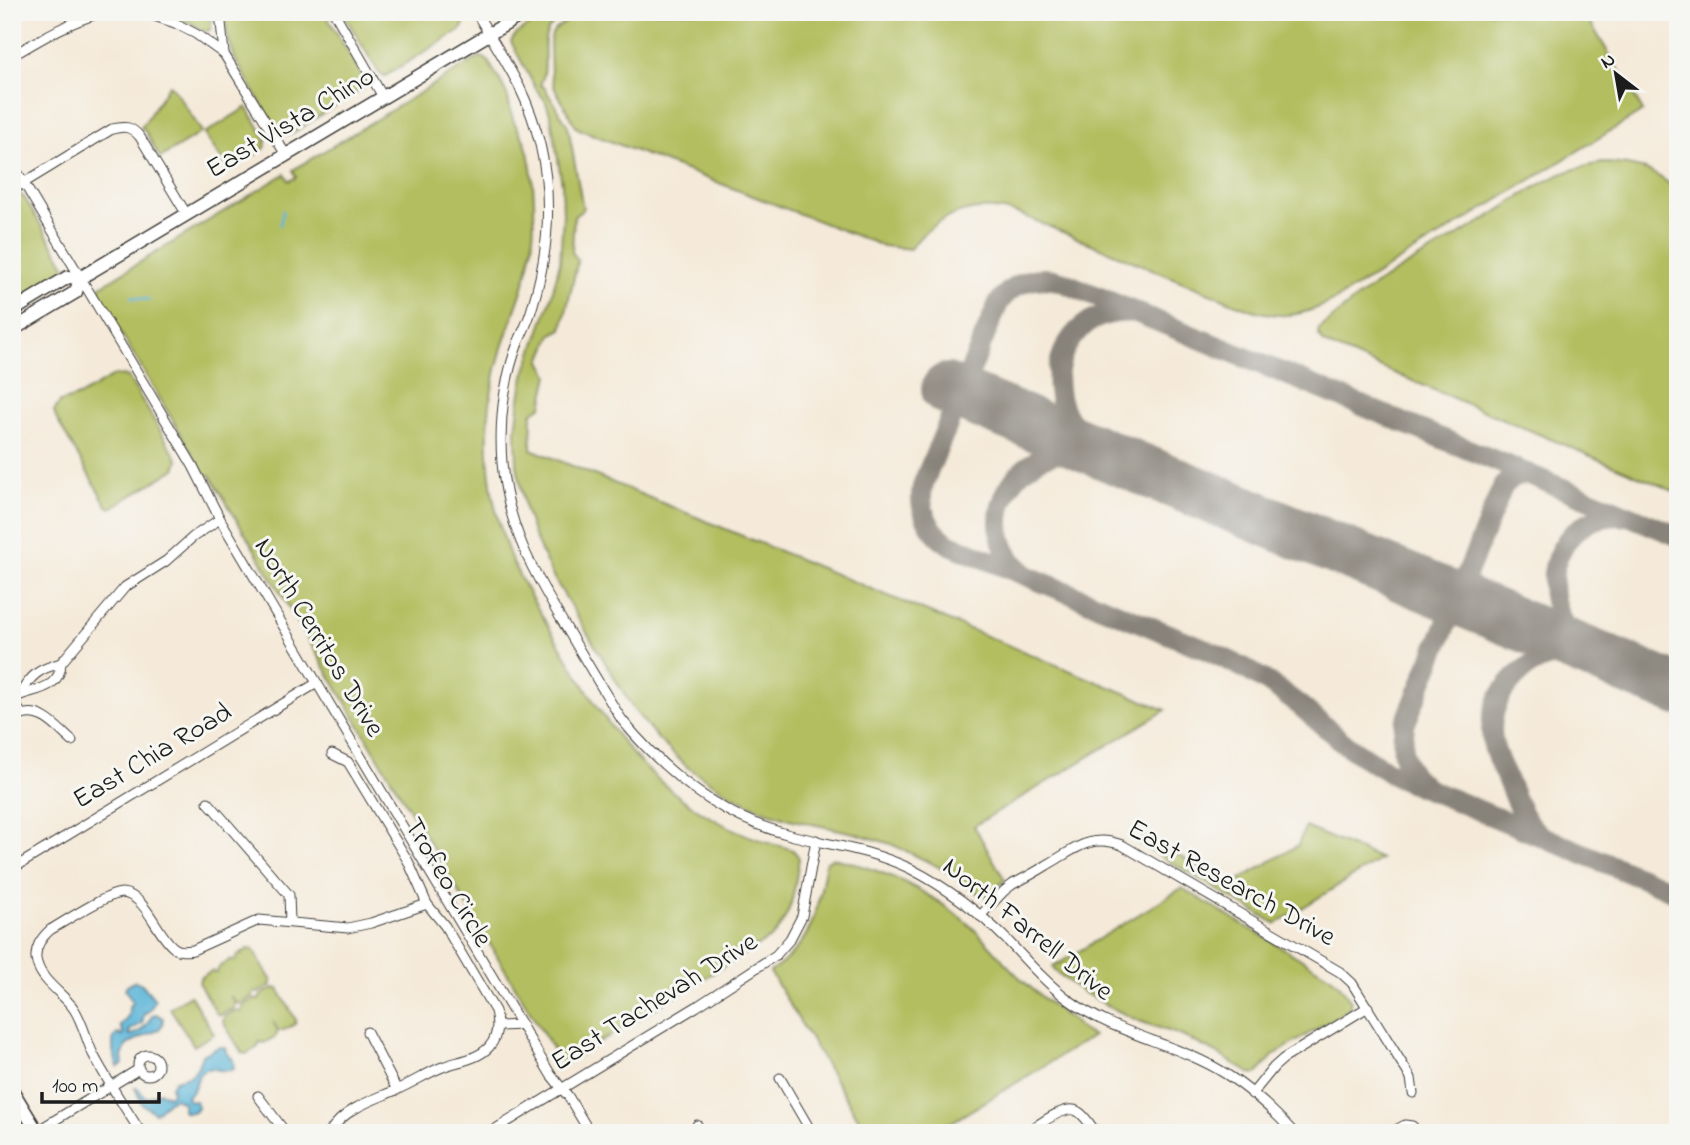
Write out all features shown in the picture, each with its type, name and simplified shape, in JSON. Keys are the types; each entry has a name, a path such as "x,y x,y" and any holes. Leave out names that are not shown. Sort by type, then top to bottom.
{"main road":[{"name":"East Vista Chino","path":"12,311 68,277 80,278 526,12"},
{"name":"East Vista Chino","path":"12,330 76,292 80,278"},
{"path":"13,1092 37,1132"}],"street":[{"path":"12,56 56,30 103,12"},
{"path":"143,12 175,23 224,54 286,155"},
{"path":"220,12 224,54"},
{"path":"334,12 383,97"},
{"name":"North Farrell Drive","path":"476,12 520,88 536,128 548,198 544,264 530,316 518,343 502,415 504,478 511,513 522,548 538,580 622,720 656,759 686,785 735,814 768,828 861,850 906,867 935,882 980,916 1035,971 1079,1007 1124,1031 1173,1049 1226,1074 1294,1133"},
{"path":"12,190 112,129 121,127 133,129 140,137 187,215"},
{"name":"North Cerritos Drive","path":"12,163 193,466 220,519 317,683 551,1074 590,1133"},
{"path":"15,698 37,671 61,663 125,587 166,561 193,537 220,519"},
{"path":"15,698 48,686 60,673 61,663"},
{"name":"East Chia Road","path":"12,869 317,683"},
{"path":"15,698 22,715"},
{"path":"12,723 22,715 41,715 72,741"},
{"name":"Trofeo Circle","path":"332,754 348,762 408,861 427,904 445,926 480,984 495,1011 498,1026"},
{"path":"208,802 289,895 290,922"},
{"name":"East Tachevah Drive","path":"489,1133 776,956 790,939 802,916 816,840"},
{"name":"East Research Drive","path":"980,916 1013,884 1082,844 1109,840 1122,845 1340,972 1352,983 1411,1078 1413,1093"},
{"path":"141,1133 93,1054 78,1015 39,969 36,953 40,941 50,930 108,897 121,893 137,898 173,947 183,951 193,950 259,920 348,928 427,904"},
{"path":"1252,1094 1283,1059 1368,1007"},
{"path":"329,1133 339,1119 367,1101 397,1090 436,1070 473,1058 490,1046 498,1026 522,1026"},
{"path":"367,1032 397,1090"},
{"path":"37,1132 139,1069"},
{"path":"779,1078 812,1133"},
{"path":"258,1096 286,1133"},
{"path":"1026,1133 1061,1111 1071,1109 1084,1117 1096,1133"},
{"path":"1390,1133 1405,1125 1415,1129"}],"green space":[{"path":"163,12 211,12 211,28 203,31"},
{"path":"225,12 274,12 275,18 326,12 365,81 361,83 363,88 291,134 279,134 235,59 227,34"},
{"path":"342,12 460,12 464,24 460,30 385,76 379,73"},
{"path":"557,12 569,12 548,30 540,85 544,87 568,126 583,209 574,217 572,252 578,260 562,329 552,334 541,361 549,375 542,406 532,413 531,449 1166,710 974,826 1005,880 987,896 979,894 931,863 891,844 762,810 731,795 687,767 658,739 634,710 552,575 525,509 517,465 516,431 524,376 551,298 560,262 562,184 551,117 545,100 536,89 511,42 518,32"},
{"path":"579,12 1584,12 1643,111 1335,300 1297,314 1274,315 1236,304 1019,214 1003,210 959,213 933,227 910,249 883,246 581,130 576,127 554,87 550,43 555,30"},
{"path":"479,57 488,61 507,93 512,116 525,142 534,194 530,261 495,374 488,426 490,479 501,531 510,556 587,691 618,737 636,758 656,778 705,814 748,835 793,850 799,858 789,910 772,937 562,1065 210,475 206,476 98,295 101,286 285,174 289,181 296,177 293,170"},
{"path":"169,85 202,132 160,158 141,128"},
{"path":"247,107 267,141 266,146 229,170 204,134"},
{"path":"1603,163 1644,170 1662,179 1678,192 1678,493 1330,346 1324,343 1318,334 1319,329 1379,282 1540,184 1569,171"},
{"path":"17,194 24,197 68,270 12,303 12,198"},
{"path":"115,375 128,377 178,460 175,469 111,508 107,506 54,411 60,402 79,396"},
{"path":"1305,827 1381,859 1276,924 1138,843 1143,835 1231,885 1298,845"},
{"path":"833,858 887,875 936,900 978,933 1025,983 1093,1036 934,1133 867,1133 770,972 785,961 805,937 816,911 826,862"},
{"path":"1182,888 1331,977 1351,1001 1349,1009 1274,1055 1257,1074 1249,1073 1180,1035 1114,1009 1081,991 1055,971 1053,967"},
{"path":"248,949 253,950 272,981 270,986 258,993 254,992 252,997 240,1004 230,995 235,1004 234,1008 221,1015 217,1014 199,984 200,978 212,971 217,973 219,967 230,960 235,961 237,956"},
{"path":"273,988 278,989 296,1020 295,1024 282,1031 278,1030 273,1022 278,1031 276,1036 264,1043 259,1042 258,1047 246,1054 242,1053 223,1022 224,1017 236,1010 241,1012 243,1006 254,999 259,1000 261,995"},
{"path":"190,995 214,1034 194,1046 170,1008"}],"water":[{"path":"135,981 142,984 155,1000 150,1010 144,1014 142,1023 129,1031 130,1035 140,1031 156,1014 163,1018 163,1023 157,1031 126,1046 122,1057 123,1064 118,1067 113,1051 113,1038 124,1034 120,1026 133,1003 125,989"},
{"path":"219,1047 225,1048 233,1060 234,1069 225,1071 209,1068 201,1072 193,1091 187,1096 189,1101 195,1101 198,1106 195,1111 185,1112 183,1102 175,1098 155,1113 142,1104 135,1088 139,1089 144,1097 160,1092 169,1096 175,1080 192,1075 202,1055"}],"waterway":[{"path":"280,225 283,211"},
{"path":"131,297 149,300"}],"taxiway":[{"path":"1678,536 1051,279 1025,282 1010,291 998,304 925,479 921,497 929,524 949,544 1205,649 1244,668 1298,704 1345,744 1396,776 1678,893"},
{"path":"1105,453 1082,437 1066,415 1058,378 1061,360 1078,330 1093,320 1110,314 1130,312"},
{"path":"1024,573 1010,557 1002,540 999,522 1002,504 1010,487 1021,472 1037,460 1056,453 1076,451 1109,456"},
{"path":"1423,785 1407,765 1403,750 1405,724 1503,486 1514,476 1528,474"},
{"path":"1599,657 1582,645 1561,619 1554,601 1555,564 1572,534 1586,524 1603,517 1623,516"},
{"path":"1538,833 1520,809 1496,754 1492,736 1495,708 1510,683 1520,673 1544,659 1569,654 1601,659"}],"runway":[{"path":"947,389 1678,690"}]}
